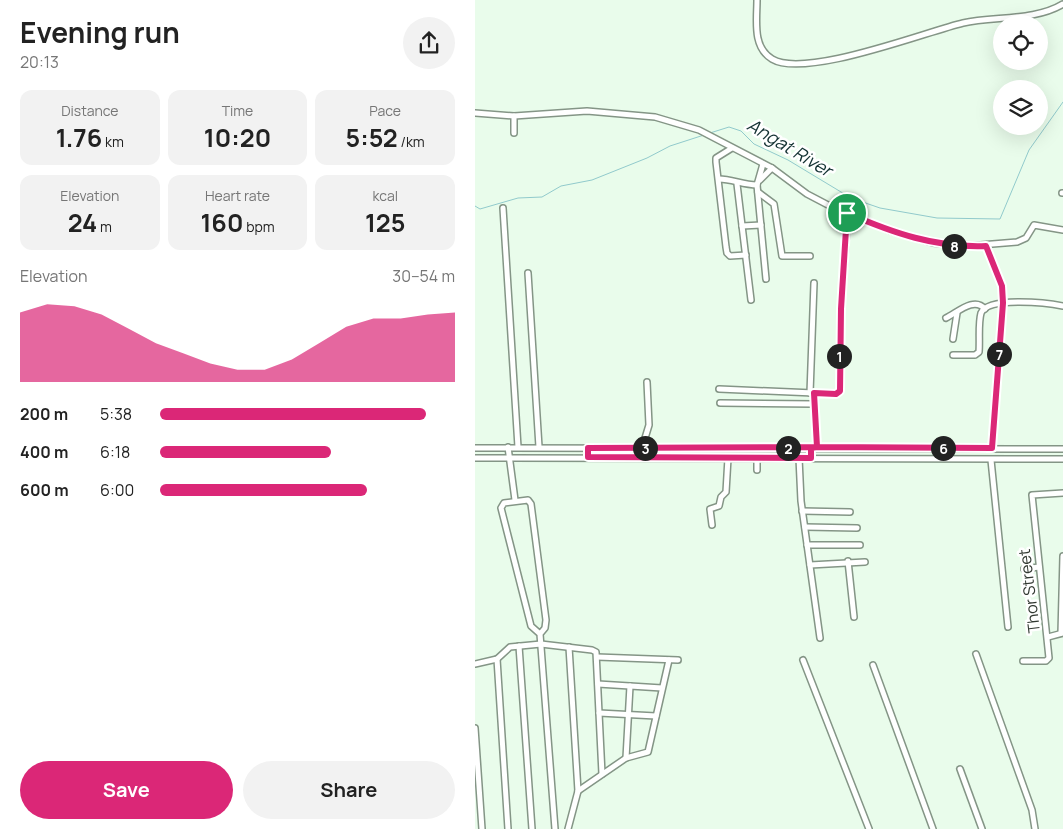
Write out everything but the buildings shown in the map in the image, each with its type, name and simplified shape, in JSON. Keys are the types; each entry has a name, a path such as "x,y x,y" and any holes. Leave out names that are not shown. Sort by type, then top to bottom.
{"street":[{"path":"757,0 757,33 761,48 772,60 789,63 855,55 962,24 1041,12 1063,4"},
{"path":"475,113 514,116 570,111 617,112 655,116 705,134 772,168 812,198 891,231 933,243 986,246 1023,240 1034,226 1063,230"},
{"path":"513,133 514,116"},
{"path":"732,148 717,158 727,253 732,257 746,256"},
{"path":"763,164 758,192 766,279"},
{"path":"719,179 727,179 737,184 759,183 772,168"},
{"path":"737,184 751,300"},
{"path":"758,192 774,204 782,256 810,256"},
{"path":"503,208 518,447"},
{"path":"719,389 836,394 840,391 842,291 847,213"},
{"path":"742,226 761,225"},
{"path":"986,246 1002,286 1003,303 992,448"},
{"path":"528,273 539,447"},
{"path":"812,452 814,283"},
{"path":"953,355 975,355 979,352 981,314 985,309 1003,303 1037,301 1063,306"},
{"path":"946,318 965,306 982,306 985,309"},
{"path":"953,339 957,312"},
{"path":"642,448 649,425 647,382"},
{"path":"720,403 814,404"},
{"path":"475,448 539,447 618,453 812,452 992,448 1047,454 1063,459"},
{"path":"508,448 515,500"},
{"path":"475,458 588,452 618,453 642,448 713,453 728,458 799,458 812,452 991,460 1047,454 1063,449"},
{"path":"712,525 710,509 719,506 721,497 726,492 728,458"},
{"path":"757,458 757,470"},
{"path":"799,458 802,511 821,638"},
{"path":"991,460 1008,627"},
{"name":"Thor Street","path":"1023,661 1048,660 1031,494 1063,494"},
{"path":"540,634 531,626 501,508 504,503 515,500 528,500 531,504 546,624 540,634 555,829"},
{"path":"802,511 850,512"},
{"path":"805,527 857,528"},
{"path":"807,545 860,544"},
{"path":"1047,637 1062,633 1063,556"},
{"path":"810,565 847,561 865,562"},
{"path":"847,561 854,617"},
{"path":"1023,569 1039,567"},
{"path":"475,664 497,659 510,647 541,644 592,650 597,657 602,774"},
{"path":"519,646 533,829"},
{"path":"569,647 578,791 569,829"},
{"path":"975,654 1032,810 1035,829"},
{"path":"597,657 678,660"},
{"path":"497,659 508,829"},
{"path":"578,791 626,758 648,752 669,660"},
{"path":"803,660 869,829"},
{"path":"873,665 933,829"},
{"path":"598,684 662,688"},
{"path":"626,758 630,686"},
{"path":"599,713 656,716"},
{"path":"475,728 482,829"},
{"path":"960,769 982,829"}],"waterway":[{"name":"Angat River","path":"710,133 729,127 741,131 754,144 788,160 851,198 880,208 937,218 1000,219 1029,150 1063,102"},
{"name":"Angat River","path":"475,206 480,209 518,198 542,197 561,186 592,180 647,158 670,146 704,135"}],"route":[{"path":"847,213 841,309 840,391 836,394 814,393 817,447 713,449 588,448 588,457 811,458 811,448 817,447 992,448 1003,303 1002,286 986,246 955,246 933,243 891,231 847,213"}]}
